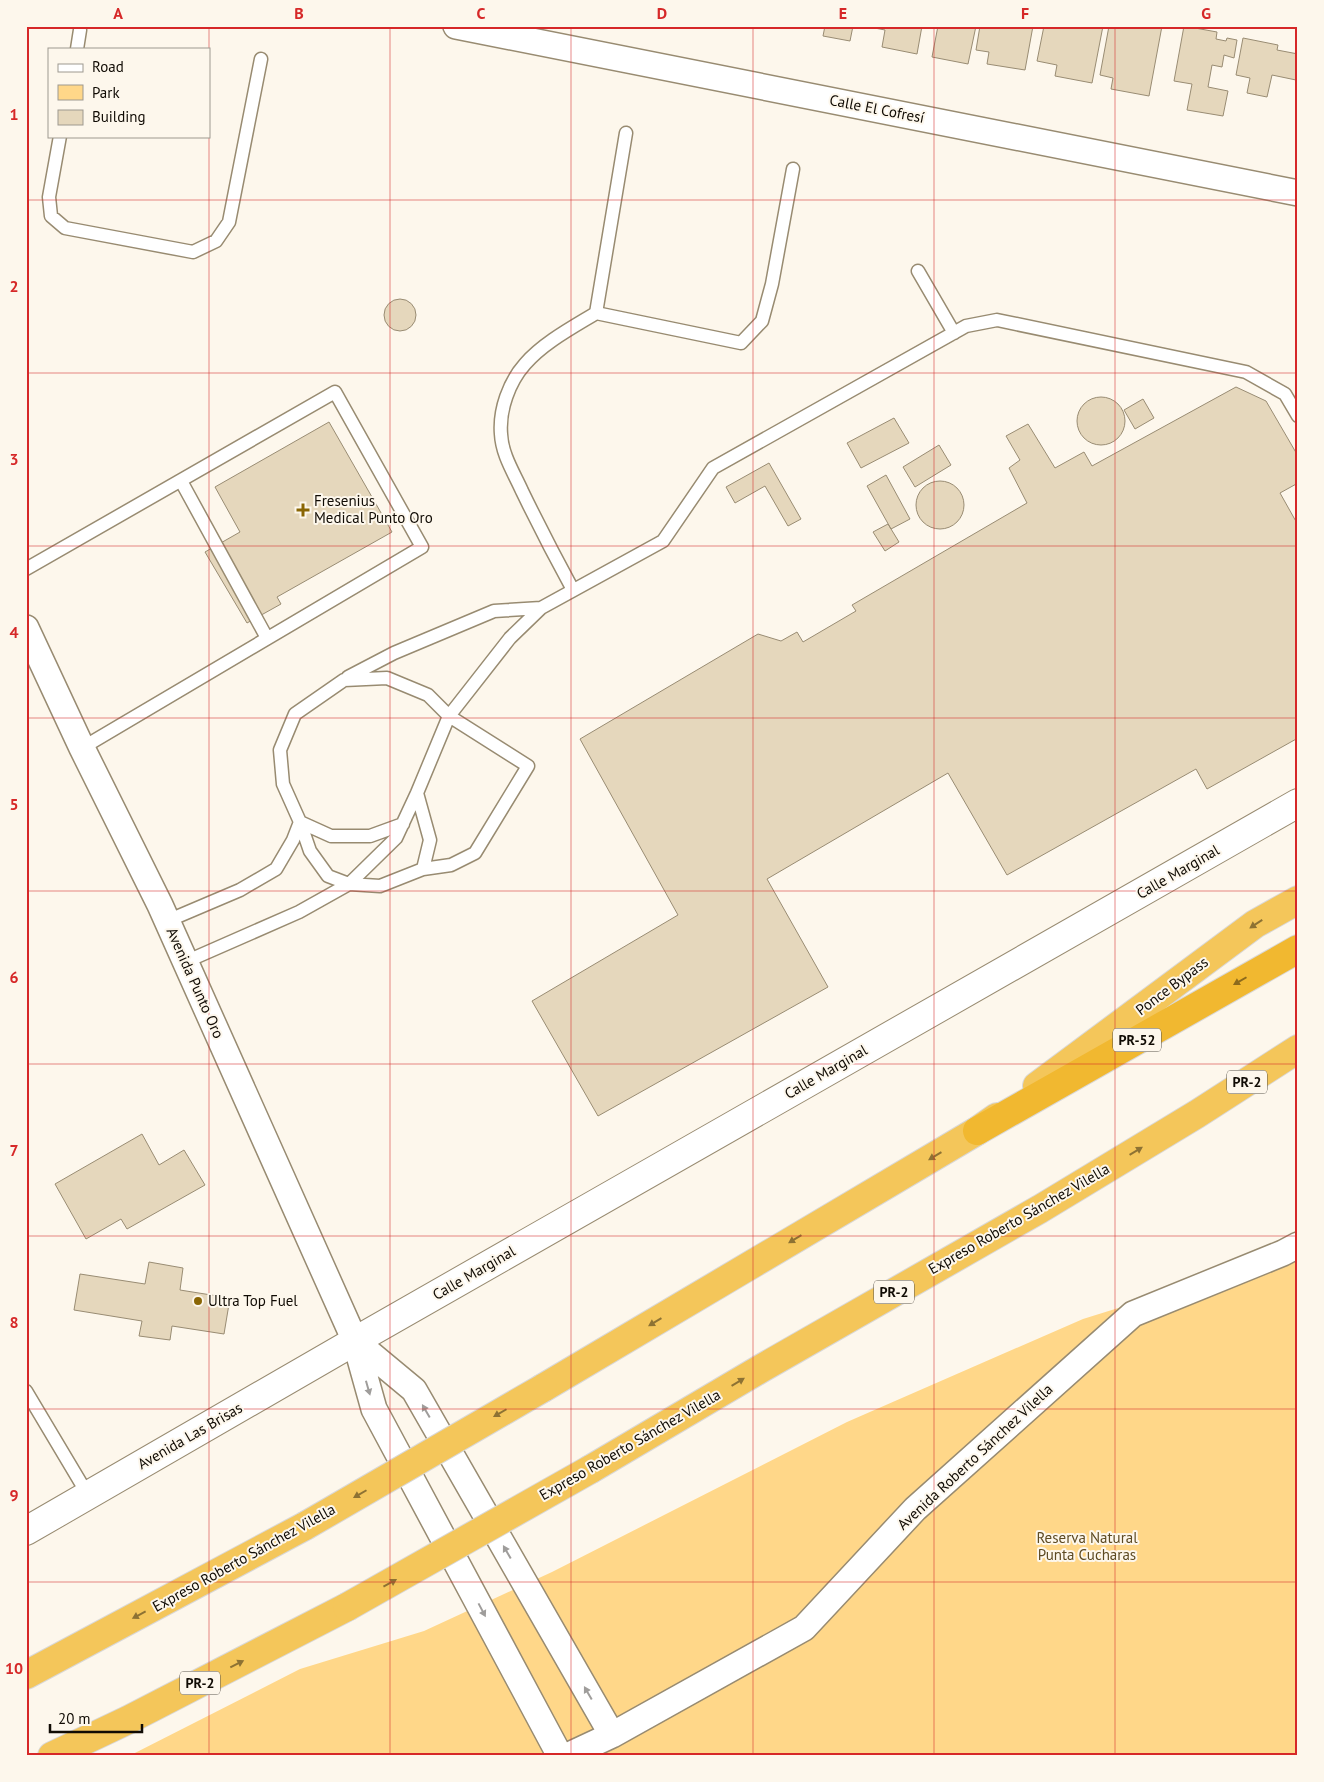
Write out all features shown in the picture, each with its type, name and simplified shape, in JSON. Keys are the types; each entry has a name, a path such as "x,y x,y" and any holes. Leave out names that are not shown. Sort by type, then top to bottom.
{"highway":[{"name":"Ponce Bypass","path":"977,1131 1255,924 1298,900"},
{"name":"PR-52","path":"977,1131 1298,949"},
{"name":"PR-2","path":"1197,1114 1298,1049"},
{"path":"1197,1114 1298,1073"},
{"name":"Expreso Roberto Sánchez Vilella","path":"52,1756 128,1720 347,1607 591,1469 762,1368 1040,1209 1197,1114"},
{"name":"Expreso Roberto Sánchez Vilella","path":"26,1675 305,1526 543,1388 977,1131"}],"street":[{"name":"Calle El Cofresí","path":"456,26 1298,193"},
{"name":"Avenida Punto Oro","path":"26,628 186,962 354,1341 374,1409 560,1756"},
{"name":"Calle Marginal","path":"354,1341 1298,803"},
{"name":"Avenida Roberto Sánchez Vilella","path":"567,1756 612,1735 804,1628 915,1509 1133,1314 1283,1253 1298,1245"},
{"name":"Avenida Las Brisas","path":"26,1531 354,1341"},
{"path":"354,1341 414,1390 612,1735"}],"lane":[{"path":"76,48 80,30"},
{"path":"60,138 49,197 51,216 65,228 193,252 216,241 229,222 261,58"},
{"path":"596,312 626,133"},
{"path":"573,590 541,530 506,457 501,435 502,414 510,386 526,363 551,342 596,312 741,343 762,321 772,284 793,169"},
{"path":"918,270 954,333"},
{"path":"186,962 299,912 349,884 396,838 449,716 510,638 541,608 663,541 713,468 966,326 997,320 1246,372 1286,394 1298,416"},
{"path":"26,569 335,392 422,546 82,748"},
{"path":"181,481 267,638"},
{"path":"344,680 387,678 428,695 449,716 528,766 475,853 450,864 423,869 380,886 349,884 328,876 310,851 300,822 283,784 280,750 295,714 344,680 394,653 494,611 541,608"},
{"path":"417,793 430,840 423,869"},
{"path":"300,822 331,836 370,836 403,824"},
{"path":"167,921 240,890 276,869 293,840 300,822"},
{"path":"26,1391 88,1495"}],"green space":[{"name":"Reserva Natural Punta Cucharas","path":"1298,1252 1298,1756 129,1756 300,1669 424,1631 552,1572 847,1422 1083,1319"}],"building":[{"path":"825,26 853,26 850,41 823,36"},
{"path":"864,26 922,26 917,54 882,47 885,30"},
{"path":"938,26 976,26 968,64 932,57"},
{"path":"980,26 1033,26 1025,70 987,64 989,52 976,50"},
{"path":"1044,26 1103,26 1092,83 1055,76 1057,65 1037,61"},
{"path":"1109,26 1162,26 1149,96 1111,89 1113,78 1100,75"},
{"path":"1184,26 1217,32 1216,39 1226,41 1227,38 1237,40 1234,58 1224,55 1222,67 1212,65 1208,87 1228,91 1223,116 1187,110 1192,84 1174,81"},
{"path":"1243,38 1278,45 1277,50 1298,54 1296,80 1272,75 1267,97 1247,93 1250,78 1236,75"},
{"path":"400,299 406,300 411,304 415,309 415,321 411,326 406,330 400,331 394,330 389,326 385,321 384,315 385,309 389,304 394,300"},
{"path":"1236,387 1266,401 1298,456 1298,483 1280,493 1298,525 1298,738 1207,789 1196,769 1007,875 948,773 767,879 828,987 598,1116 532,1001 678,915 580,739 758,634 781,641 797,632 803,642 856,611 852,605 1027,503 1009,468 1020,460 1006,436 1028,424 1055,468 1084,452 1092,466"},
{"path":"1096,397 1106,397 1115,401 1121,407 1125,421 1121,435 1115,441 1106,445 1096,445 1087,441 1081,435 1077,426 1077,416 1081,407 1087,401"},
{"path":"1143,399 1154,418 1135,429 1124,410"},
{"path":"894,418 909,443 861,468 847,443"},
{"name":"Fresenius Medical Punto Oro","path":"329,422 392,532 277,597 281,604 247,623 205,552 240,532 215,487"},
{"path":"939,445 951,465 915,487 903,467"},
{"path":"769,463 801,519 788,526 765,486 735,503 726,487"},
{"path":"886,475 910,519 891,529 867,486"},
{"path":"935,481 945,481 957,488 964,500 964,510 957,522 945,529 935,529 927,525 920,518 916,510 916,500 920,492 927,485"},
{"path":"888,524 899,542 885,551 873,532"},
{"path":"142,1134 159,1165 184,1150 205,1185 127,1229 121,1219 86,1239 55,1184"},
{"path":"149,1262 183,1268 180,1290 230,1298 224,1334 172,1326 170,1340 139,1336 142,1321 74,1310 80,1274 145,1284"}],"place":[{"name":"Fresenius Medical Punto Oro","path":"303,510"},
{"name":"Ultra Top Fuel","path":"198,1301"}]}
